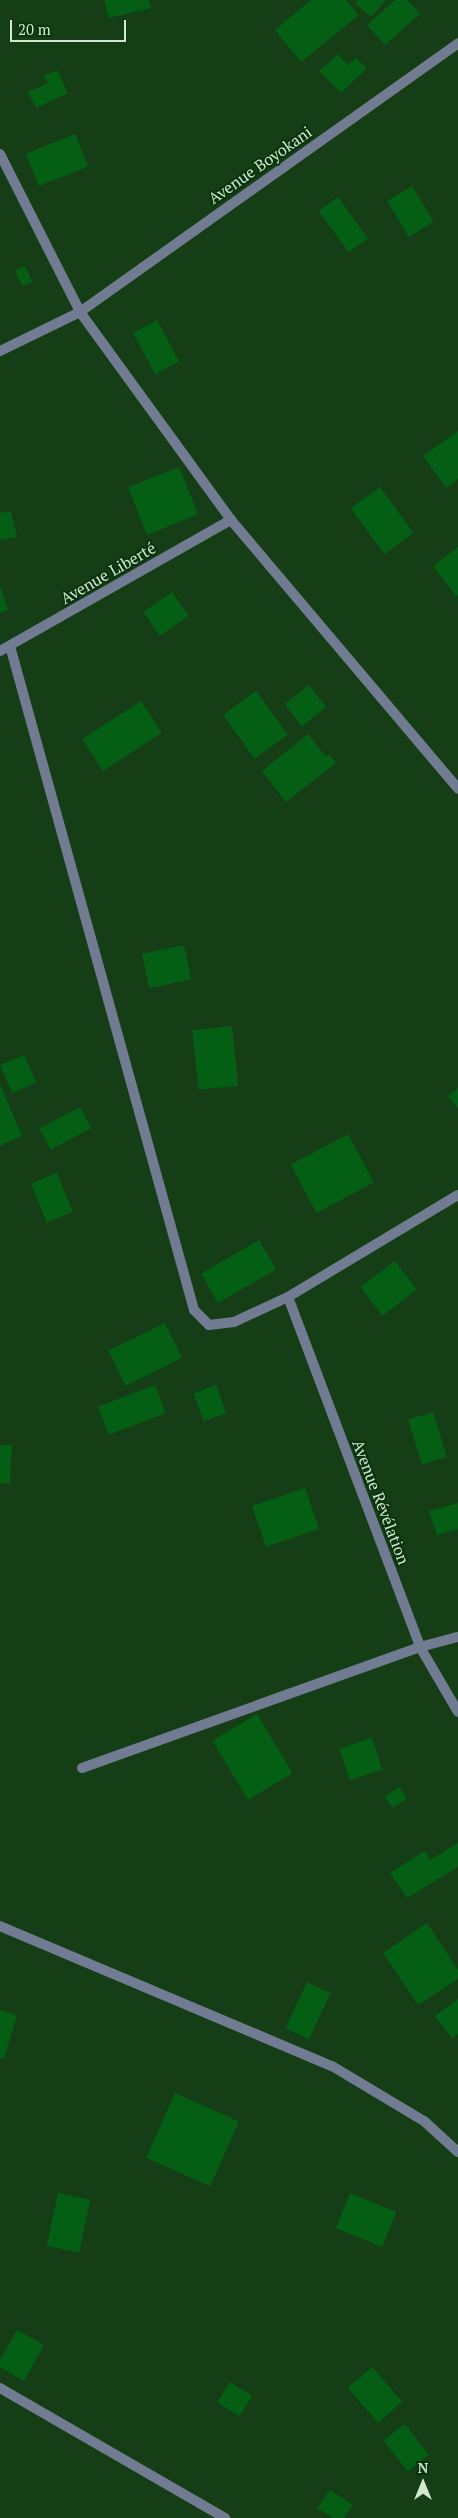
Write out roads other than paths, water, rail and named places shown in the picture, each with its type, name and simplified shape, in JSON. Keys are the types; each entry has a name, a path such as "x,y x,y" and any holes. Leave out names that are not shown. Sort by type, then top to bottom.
{"street":[{"name":"Avenue Boyokani","path":"0,351 80,312 458,42"},
{"path":"0,154 80,312 231,520 458,789"},
{"name":"Avenue Liberté","path":"0,651 231,520"},
{"path":"10,646 194,1310 209,1325 234,1322 288,1297 458,1194"},
{"name":"Avenue Révélation","path":"288,1297 420,1647 458,1712"},
{"path":"82,1768 420,1647 458,1637"},
{"path":"0,1926 332,2066 424,2121 458,2152"},
{"path":"0,2388 224,2518"}]}
